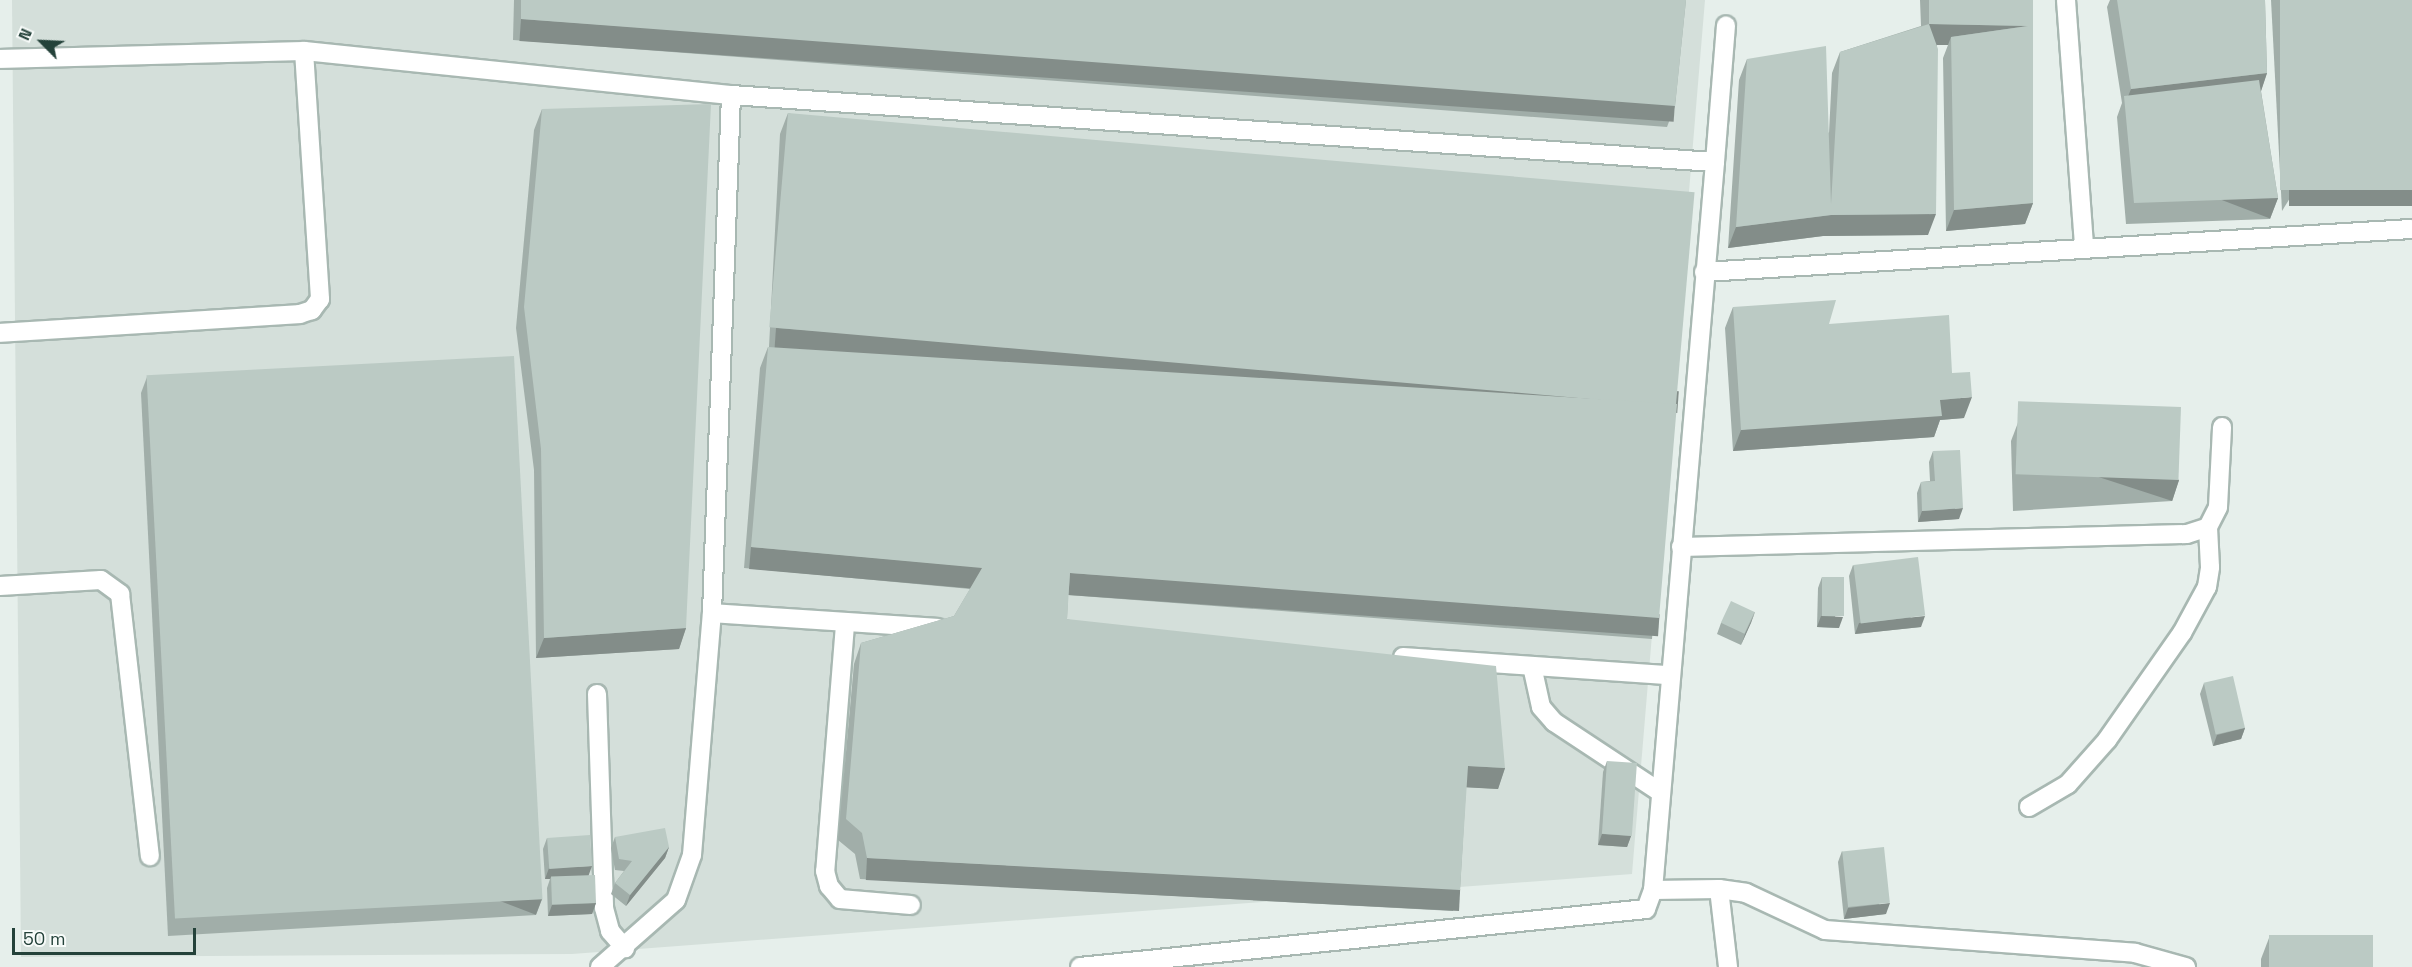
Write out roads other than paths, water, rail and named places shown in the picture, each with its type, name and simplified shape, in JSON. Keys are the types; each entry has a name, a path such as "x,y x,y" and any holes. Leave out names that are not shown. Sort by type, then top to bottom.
{"lane":[{"path":"2066,0 2084,247"},
{"path":"1080,967 1641,912 1650,904 1726,25"},
{"path":"0,59 304,51 731,95 1715,162"},
{"path":"0,333 300,314 312,310 320,299 304,51"},
{"path":"600,967 625,948 676,900 689,871 712,613 731,95"},
{"path":"1704,272 2084,247 2412,229"},
{"path":"2029,807 2068,784 2107,740 2182,633 2207,587 2210,567 2208,526 2218,507 2222,426"},
{"path":"1681,547 2187,534 2208,526"},
{"path":"0,586 101,580 120,594 150,856"},
{"path":"712,613 844,625 957,629"},
{"path":"844,625 825,871 829,886 840,899 911,905"},
{"path":"1380,655 1669,675"},
{"path":"1532,666 1541,707 1554,722 1660,792"},
{"path":"597,694 604,908 610,931 625,948"},
{"path":"1653,890 1719,889 1746,893 1825,930 2135,953 2186,967"},
{"path":"1719,889 1728,967"}]}
